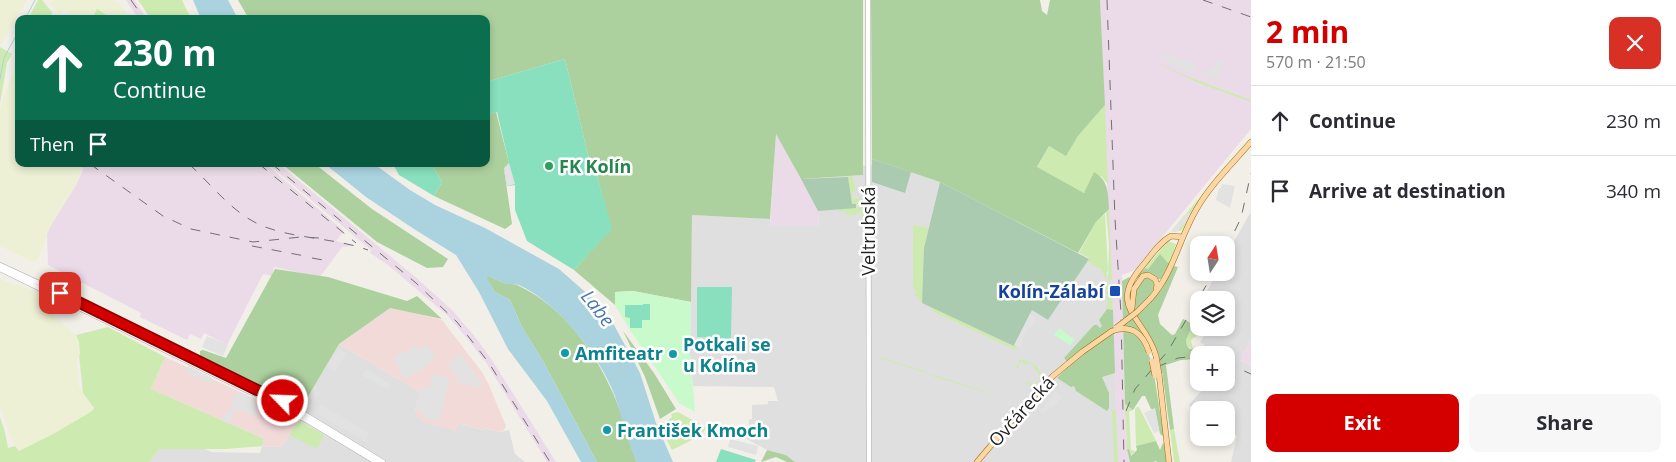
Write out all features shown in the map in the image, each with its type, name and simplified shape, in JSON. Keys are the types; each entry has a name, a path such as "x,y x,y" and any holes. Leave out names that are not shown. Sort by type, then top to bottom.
{"main road":[{"path":"1155,294 1166,277 1183,237 1201,202 1251,142"},
{"path":"1157,375 1156,356 1152,344 1129,308 1128,290 1133,278 1166,238 1174,235 1183,237"},
{"path":"1134,316 1132,298 1134,288 1140,278 1148,275 1155,279 1157,284 1155,294"},
{"name":"Ovčárecká","path":"977,462 1053,376 1137,312 1155,294"},
{"path":"1112,331 1122,328 1131,329 1142,336 1148,348 1161,390 1169,462"}],"street":[{"name":"Veltrubská","path":"868,0 869,462"},
{"path":"0,267 60,293 257,390 272,391 278,398 309,418 384,462"},
{"path":"0,267 261,396 264,400 308,421 376,462"},
{"path":"264,400 264,394 267,391"},
{"path":"270,403 275,400 276,395"}],"shaded area":[{"path":"126,0 134,0 144,15 136,15"},
{"path":"1100,0 1251,0 1251,129 1135,270 1122,275 1126,435 1130,462 1118,462"},
{"path":"1163,53 1196,65 1193,73 1167,63 1168,59 1162,56"},
{"path":"1217,61 1224,63 1218,80 1203,75 1205,70 1212,71"},
{"path":"776,133 818,211 819,226 770,226"},
{"path":"509,163 515,184 507,186 504,168"},
{"path":"872,165 904,193 911,172 940,182 924,248 1014,346 1032,309 1048,320 1089,259 1111,278 1118,462 795,462 786,455 767,450 745,438 746,434 749,433 749,420 752,419 752,405 768,404 768,401 778,401 774,387 693,386 690,354 692,215 770,219 770,226 819,226 818,211 801,179 863,175 863,166"},
{"path":"82,167 269,167 344,231 336,241 354,246 342,247 320,277 274,267 272,276 263,274 227,345 204,333 201,339 190,334 187,340 140,317 141,313 48,265 47,232 83,170"},
{"path":"272,167 283,167 419,280 453,311 492,360 556,462 547,462 487,364 448,316 388,265 370,253 371,250"},
{"path":"1222,184 1235,186 1230,208 1216,200"},
{"path":"1188,212 1190,214 1187,221 1174,232 1172,230"},
{"path":"1250,213 1251,340 1240,360 1251,366 1251,462 1231,462 1237,436 1235,435 1235,401 1192,401 1201,391 1235,391 1235,346 1205,346 1200,342 1204,336 1235,336 1235,291 1207,291 1213,281 1235,281 1235,240"},
{"path":"391,307 442,320 482,372 506,426 504,430 499,432 485,428 484,430 458,423 456,431 420,421 415,410 420,392 339,344"},
{"path":"1030,314 1036,319 1031,328 1029,327 1026,331 1020,348 1014,345"},
{"path":"207,336 228,345 223,356 202,347"},
{"path":"1251,340 1251,366 1240,360"},
{"path":"339,344 420,392 415,410 455,431 458,423 483,430 484,428 499,432 509,430 515,454 525,462 149,462 171,432 211,452 260,453 262,446 281,447 306,408 303,406"},
{"path":"426,344 435,357 433,358 434,360 414,374 403,378 394,358 416,346 419,350"},
{"path":"338,349 346,353 335,372 327,368"},
{"path":"462,352 461,356 483,382 477,387 456,382 458,375 448,365 451,363 450,361"},
{"path":"165,357 296,418 298,421 281,447 262,446 264,439 151,389"},
{"path":"188,366 212,378 210,384 186,372"},
{"path":"366,369 391,385 388,390 362,375"},
{"path":"433,374 450,378 439,421 425,417 424,413 416,409 423,386 429,389"},
{"path":"315,386 318,387 316,391 320,394 311,408 304,405"},
{"path":"237,391 256,399 254,403 257,404 254,411 256,412 255,416 235,409 230,424 222,421 227,411 229,412"},
{"path":"1056,392 1062,397 1053,408 1050,407 1044,414 1040,411"},
{"path":"321,405 370,433 366,439 369,441 368,443 316,413"},
{"path":"1155,408 1159,431 1154,433 1144,413"},
{"path":"730,439 758,446 756,455 728,447"}],"green space":[{"path":"0,0 27,0 18,15 15,15 15,20 0,46"},
{"path":"38,0 42,0 52,12 52,15 30,15"},
{"path":"54,0 114,0 120,4 127,15 107,15 97,9 94,15 69,15 64,10 60,14 56,12 50,3"},
{"path":"138,0 182,0 189,15 148,15"},
{"path":"238,0 863,0 863,175 801,179 776,134 770,219 692,215 691,302 633,291 616,292 615,305 574,270 611,229 597,175 590,163 565,59 490,81 490,15 247,15"},
{"path":"871,0 1040,0 1042,11 1047,15 1050,0 1100,0 1105,105 1078,136 1066,156 1049,146 1037,167 1084,193 1094,172 1105,183 1109,209 1096,222 1078,253 940,182 872,159"},
{"path":"97,9 107,15 94,15"},
{"path":"0,47 12,54 7,63 0,103"},
{"name":"FK Kolín","path":"565,59 590,163 597,175 612,229 574,270 527,241 515,210 515,185 507,186 504,168 509,163 497,112 490,114 490,81"},
{"path":"1154,61 1189,77 1251,100 1251,102 1196,82"},
{"path":"15,65 15,167 82,167 76,185 50,226 37,260 33,262 0,246 0,109"},
{"path":"1105,105 1108,185 1101,176 1084,193 1037,168 1049,146 1066,155 1078,136"},
{"path":"496,112 509,163 504,169 512,224 505,229 434,196 442,182 434,167 490,167 490,114"},
{"path":"872,159 911,172 905,193 872,182"},
{"path":"286,167 319,167 372,209 448,259 443,267 427,268 377,242"},
{"path":"395,167 434,167 442,182 434,196 399,175"},
{"path":"853,176 855,192 852,192 853,199 864,198 864,205 852,204 848,177"},
{"path":"848,177 852,204 856,204 856,208 818,211 801,179"},
{"path":"940,182 1089,259 1048,320 1032,310 1014,346 922,303 924,248"},
{"path":"1208,188 1182,230 1177,230 1187,221 1190,214 1172,230 1174,232 1171,231"},
{"path":"864,207 864,224 862,213 847,215 847,212 838,211 838,209"},
{"path":"1109,209 1112,280 1108,280 1109,244 1106,212"},
{"path":"1105,214 1108,269 1106,279 1101,269 1087,261 1089,258 1079,253 1096,222"},
{"path":"913,225 929,228 924,248 922,303 913,293 916,294 913,287"},
{"path":"1168,241 1176,244 1170,263 1160,255 1148,269 1145,268"},
{"path":"1160,254 1170,263 1162,279 1158,279 1152,274 1139,278 1136,277 1145,268 1148,269"},
{"path":"1174,266 1178,267 1158,315 1160,324 1172,335 1175,334 1183,319 1190,322 1190,331 1186,340 1187,346 1190,349 1190,360 1181,360 1166,365 1174,429 1170,430 1162,371 1154,374 1164,437 1160,434 1155,409 1151,409 1145,396 1142,396 1133,410 1125,404 1122,281 1130,278 1125,296 1126,303 1142,333 1151,360 1159,356 1154,344 1140,323 1134,307 1134,297 1137,287 1147,278 1153,280 1154,288 1149,297 1140,305 1144,309 1162,289"},
{"path":"275,269 328,277 407,301 417,296 442,319 390,308 339,344 302,407 281,395 278,381 275,380 268,387 261,387 202,358 200,355 200,351 203,350 226,358"},
{"path":"487,275 508,284 518,285 535,295 550,306 575,331 587,346 613,393 637,462 597,462 544,363 522,327 510,300 495,292 486,278"},
{"path":"0,279 37,292 38,298 46,308 77,336 80,355 77,356 78,384 94,409 65,428 19,451 13,443 0,406"},
{"path":"1112,283 1112,295 1110,298 1112,296 1113,310 1107,309 1106,306 1110,300 1107,302 1107,284"},
{"path":"697,287 732,287 731,339 697,337"},
{"path":"633,291 691,302 690,354 695,412 679,403 615,305 615,292"},
{"path":"924,303 1013,346 1019,347 1015,350 936,313"},
{"path":"650,304 650,320 642,320 642,328 630,328 630,318 625,317 625,305"},
{"path":"1107,309 1113,310 1115,373 1102,377 1109,393 1109,408 1107,411 1076,391 1074,386 1071,387 1057,378 1070,365 1064,358 1094,325 1100,328 1102,326 1099,320"},
{"path":"108,327 165,357 151,389 264,439 262,446 226,449 159,449 149,462 0,462 0,417 8,448 15,446 19,451 55,433 92,411 94,408 83,393 79,342 76,335"},
{"path":"1059,328 1075,340 1070,345 1054,335"},
{"path":"623,331 654,373 676,409 660,419 645,377"},
{"path":"1190,331 1190,336 1196,336 1191,340 1192,346 1190,348 1187,346 1186,340"},
{"path":"875,356 925,371 927,373 881,359"},
{"path":"1023,359 1033,364 1040,370 1036,367 1040,372 1040,379 1033,388 1024,381 1032,384 1035,383 1039,380 1039,374 1033,367 1034,365 1024,360 1029,365 1023,362 1019,363 1019,368 1016,368 1020,360"},
{"path":"931,374 988,392 992,394 932,376"},
{"path":"1125,404 1133,410 1129,412 1131,450 1135,451 1130,456 1129,449 1127,449"},
{"path":"1139,407 1156,441 1136,446 1135,409"},
{"path":"1112,410 1116,410 1118,462 1114,462"},
{"path":"678,412 707,428 698,437 672,450 659,425 672,417 671,414"},
{"path":"299,421 324,435 317,449 289,435"},
{"path":"1174,429 1180,462 1174,462 1170,430"},
{"path":"1156,441 1160,450 1163,443 1165,443 1168,462 1130,462 1127,449 1129,449 1131,456 1137,450 1136,446"},
{"path":"721,449 756,460 755,462 716,462"},
{"path":"767,450 786,455 795,462 787,462 776,457 761,462"}],"water":[{"path":"193,0 228,0 236,15 199,15"},
{"name":"Labe","path":"329,167 378,167 435,205 485,228 559,269 591,297 614,325 640,373 656,423 673,462 637,462 608,380 576,332 563,317 534,293 519,285 507,284 486,276 495,292 510,300 522,327 544,363 597,462 581,462 547,401 508,349 479,292 456,255 366,197"}],"waterway":[{"path":"27,15 35,0"},
{"path":"0,79 4,58 15,37"}],"railway":[{"path":"131,0 141,15"},
{"path":"1107,0 1115,219 1121,314 1124,462"},
{"path":"1203,0 1251,17"},
{"path":"94,167 163,216 191,229 253,242 301,237 319,238"},
{"path":"192,167 237,211 256,223 282,232 368,250"},
{"path":"263,167 356,243"},
{"path":"276,167 416,283 457,322 489,363 550,462"},
{"path":"1232,236 1241,218 1251,173"},
{"path":"252,246 305,256"},
{"path":"312,258 323,260"},
{"path":"1126,411 1135,389 1168,351 1209,281"},
{"path":"1157,367 1178,358 1190,357"},
{"path":"1235,367 1251,374"}],"place":[{"name":"FK Kolín","path":"549,166"},
{"name":"Kolín-Zálabí","path":"1115,291"},
{"name":"Amfiteatr","path":"565,353"},
{"name":"Potkali se u Kolína","path":"673,354"},
{"name":"František Kmoch","path":"607,430"}],"route":[{"path":"60,293 257,390 264,392 272,391 277,398 283,401"}]}
